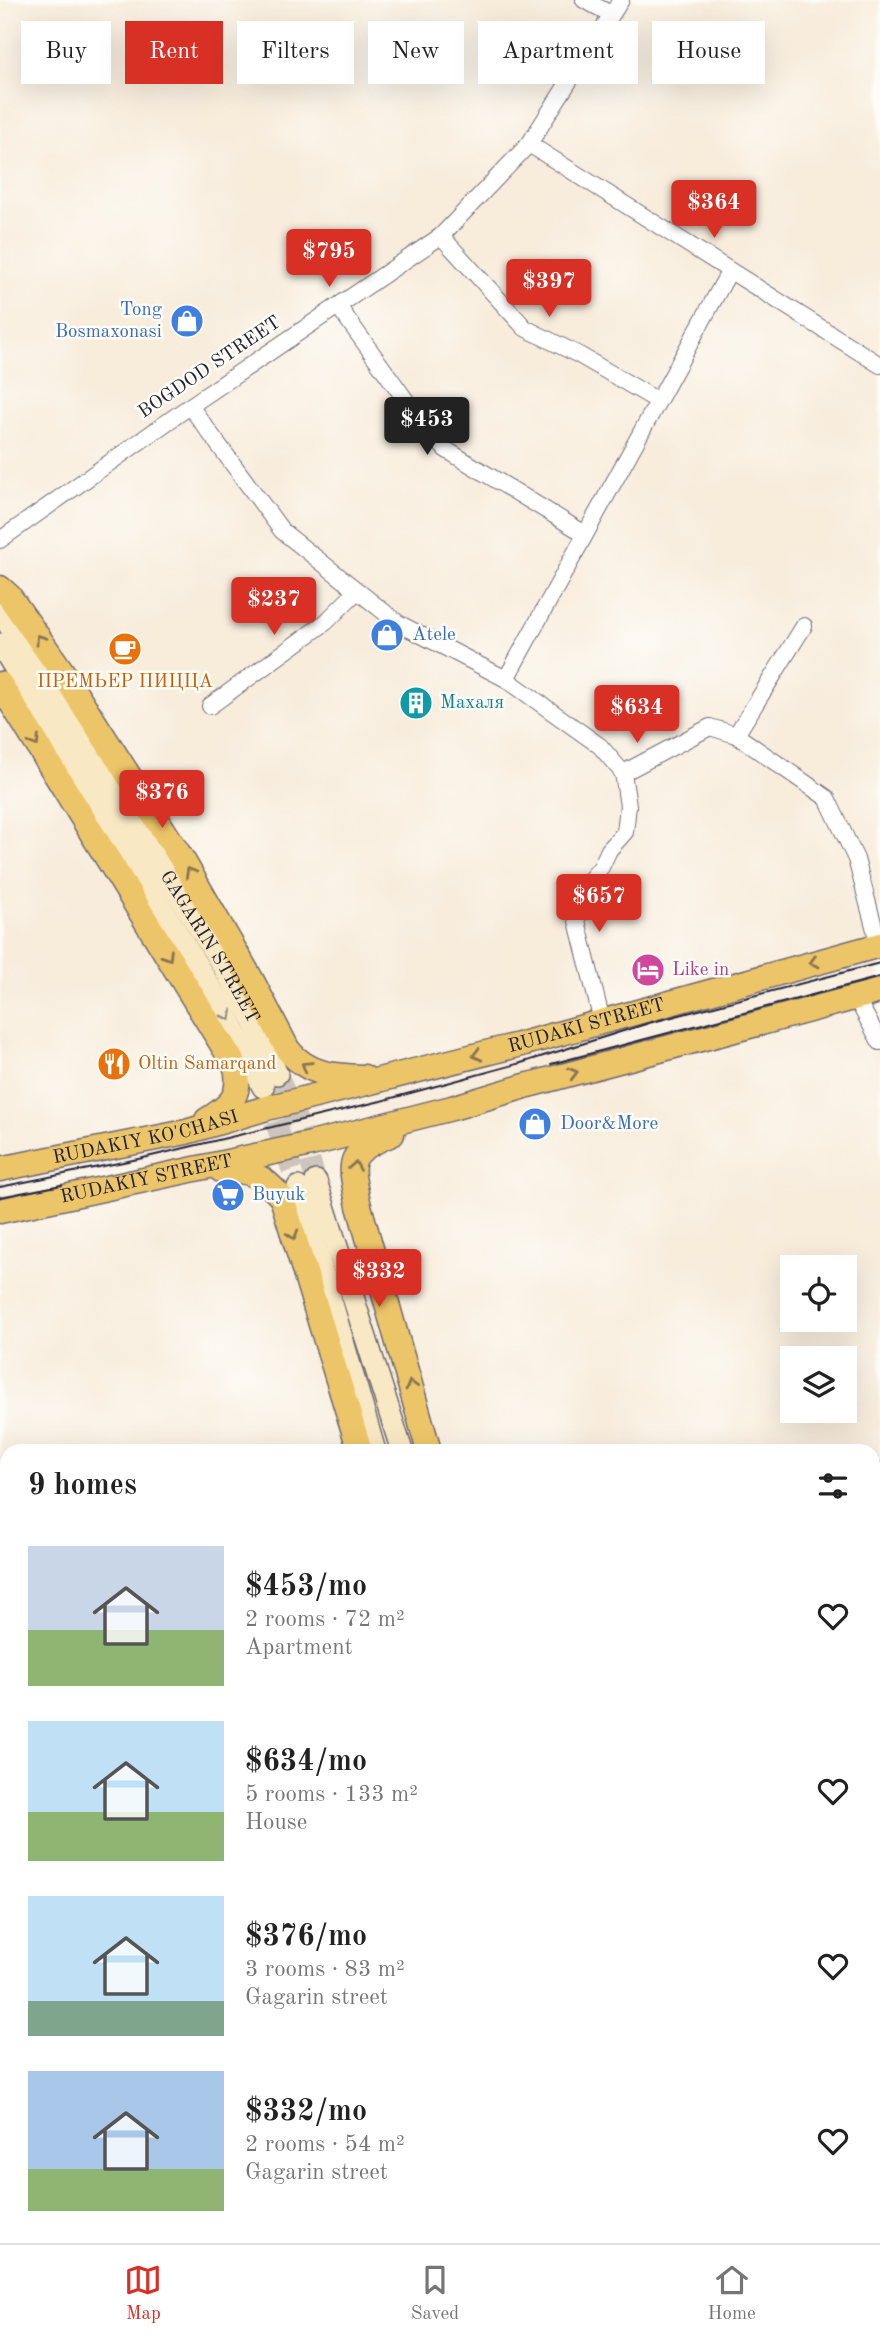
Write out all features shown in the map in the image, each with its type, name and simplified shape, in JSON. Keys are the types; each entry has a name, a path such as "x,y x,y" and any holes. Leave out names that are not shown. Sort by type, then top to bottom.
{"main road":[{"path":"0,588 9,596 61,670 182,859 251,979 281,1038 296,1060 311,1071 322,1073 396,1077"},
{"name":"GAGARIN STREET","path":"0,611 224,968 253,1020 270,1081 0,644"},
{"path":"0,684 236,1067 238,1087 230,1104 186,1132"},
{"name":"RUDAKI STREET","path":"396,1077 880,945"},
{"path":"189,1170 311,1144 446,1109 880,990"},
{"path":"519,1045 525,1086"},
{"name":"RUDAKIY KO'CHASI","path":"0,1169 186,1132 267,1108 396,1077"},
{"path":"427,1444 359,1206 352,1168 354,1158 363,1146 446,1109"},
{"path":"189,1170 252,1172 267,1181 282,1198 358,1444"},
{"name":"RUDAKIY STREET","path":"0,1211 189,1170"},
{"path":"373,1444 307,1184 400,1444"}],"street":[{"path":"584,0 611,14"},
{"name":"BOGDOD STREET","path":"0,540 190,406 441,236 529,144 621,0"},
{"path":"529,144 880,365"},
{"path":"441,236 525,328 579,355 658,401"},
{"path":"506,678 729,272"},
{"path":"338,306 444,449 585,534"},
{"path":"190,406 282,531 398,623 506,678 600,746 623,772 628,806 625,832 583,888 576,917 602,1021"},
{"path":"210,706 326,622 358,591"},
{"path":"736,735 804,626"},
{"path":"623,772 709,727 736,735 827,799 856,859 880,945"},
{"path":"855,996 880,1042"}],"tunnel":[{"path":"277,1074 301,1129 316,1181"},
{"path":"265,1092 298,1187"}],"tram line":[{"path":"0,1187 143,1158 381,1101 521,1063 649,1023 880,963"},
{"path":"551,1064 880,977"},
{"path":"0,1197 62,1185"}],"place":[{"name":"Tong Bosmaxonasi","path":"187,321"},
{"name":"Atele","path":"387,635"},
{"name":"ПРЕМЬЕР ПИЦЦА","path":"125,649"},
{"name":"Махаля","path":"416,703"},
{"name":"Like in","path":"648,970"},
{"name":"Oltin Samarqand","path":"114,1064"},
{"name":"Door&More","path":"535,1124"},
{"name":"Buyuk","path":"228,1195"}]}
